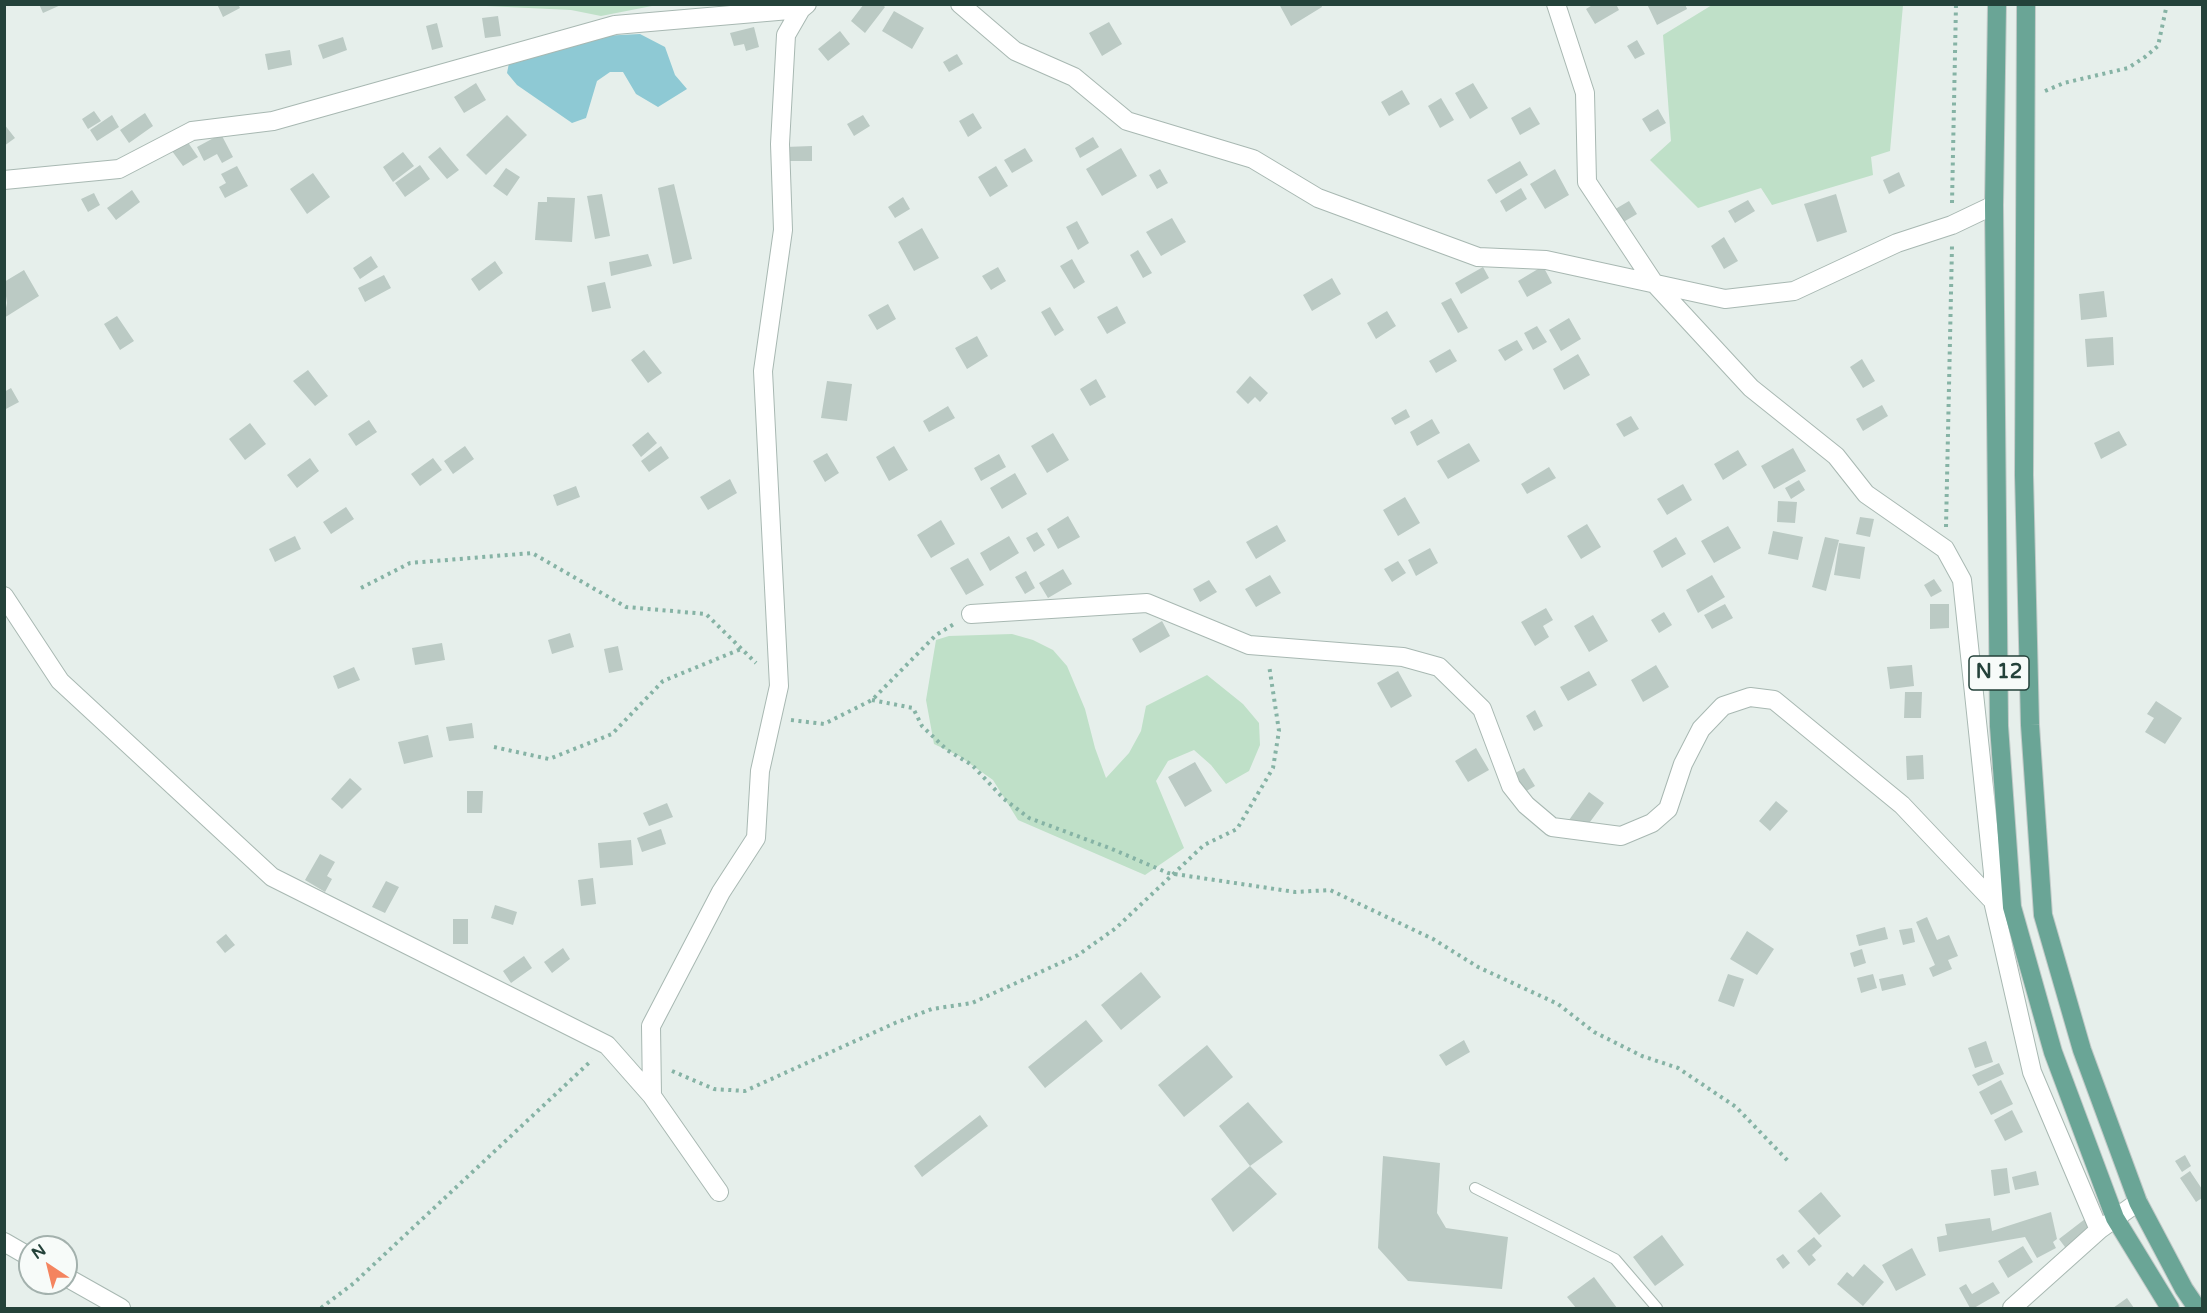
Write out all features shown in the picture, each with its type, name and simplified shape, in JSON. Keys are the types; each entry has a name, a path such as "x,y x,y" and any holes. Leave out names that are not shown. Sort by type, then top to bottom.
{"main road":[{"name":"N 12","path":"1997,4 1994,205 1999,726 2012,907 2053,1052 2115,1218 2170,1308"},
{"name":"N 12","path":"2026,4 2024,475 2030,725 2043,915 2082,1050 2138,1202 2184,1289 2197,1308"}],"street":[{"path":"960,4 1015,51 1074,77 1127,121 1253,159 1318,198 1478,257 1546,260 1725,299 1794,291 1897,243 1952,225 1994,205"},
{"path":"1556,4 1585,93 1587,182 1654,283 1751,388 1836,456 1866,494 1946,549 1962,580 1993,873 1993,901 2032,1072 2099,1230"},
{"path":"4,180 119,169 192,131 273,121 615,25 804,7"},
{"path":"652,1096 651,1026 721,892 756,838 760,771 779,686 763,371 783,230 780,144 786,35 804,7"},
{"path":"4,596 60,681 272,876 607,1046 652,1096 719,1192"},
{"path":"971,614 1147,603 1250,645 1403,657 1439,667 1482,708 1511,786 1526,805 1552,827 1621,836 1652,823 1668,809 1683,764 1701,729 1723,706 1750,697 1774,700 1902,805 1993,901 2012,907"},
{"path":"2012,1308 2099,1230 2138,1202"},
{"path":"4,1242 18,1250"},
{"path":"78,1284 121,1308"}],"lane":[{"path":"1475,1188 1615,1259 1657,1308"}],"path":[{"path":"1946,549 1956,4"},
{"path":"2026,95 2127,68 2145,57 2158,46 2167,4"},
{"path":"361,588 410,563 532,553 626,607 706,614 779,686"},
{"path":"772,717 824,724 872,700 936,635 971,614"},
{"path":"652,1063 714,1089 745,1091 895,1023 932,1009 972,1003 1078,955 1116,928 1204,845 1237,830 1273,768 1279,731 1266,646"},
{"path":"494,747 549,759 612,734 663,681 741,649"},
{"path":"872,700 913,708 922,726 946,750 972,765 1005,799 1029,818 1171,874 1295,892 1330,890 1433,939 1478,967 1558,1004 1594,1032 1642,1056 1678,1068 1736,1107 1788,1161"},
{"path":"321,1308 354,1283 607,1046"}],"green space":[{"path":"465,5 657,5 601,16 571,10"},
{"path":"1712,5 1903,5 1890,151 1871,157 1873,175 1772,205 1761,188 1698,208 1650,160 1671,141 1663,35"},
{"path":"1012,634 1033,640 1053,650 1067,666 1085,709 1106,778 1129,753 1141,731 1146,706 1207,675 1243,704 1259,723 1260,745 1249,771 1226,784 1211,765 1194,750 1168,761 1156,781 1184,848 1145,875 1018,820 993,780 959,756 934,744 926,700 936,640 949,636"}],"water":[{"path":"640,34 665,47 675,75 687,89 658,107 636,94 623,72 610,72 597,81 586,118 572,123 517,85 507,73 509,63 602,36"}],"building":[{"path":"39,4 63,4 43,13"},
{"path":"217,4 238,4 240,8 223,17"},
{"path":"864,4 882,4 885,7 865,33 851,21"},
{"path":"1279,4 1321,4 1322,7 1291,26"},
{"path":"1594,4 1616,4 1619,10 1595,24 1586,9"},
{"path":"1647,4 1685,4 1687,9 1657,25"},
{"path":"894,11 924,28 912,49 882,31"},
{"path":"498,16 501,36 485,38 482,18"},
{"path":"1109,22 1122,44 1102,56 1089,33"},
{"path":"437,23 443,47 432,50 426,26"},
{"path":"754,27 759,47 746,51 744,44 734,46 730,33"},
{"path":"840,31 850,44 828,61 818,49"},
{"path":"343,37 347,50 323,59 318,45"},
{"path":"1637,40 1645,54 1635,59 1627,46"},
{"path":"290,50 292,65 268,70 265,54"},
{"path":"957,54 963,64 949,72 943,62"},
{"path":"476,83 486,100 464,113 454,97"},
{"path":"1473,83 1488,108 1470,119 1455,93"},
{"path":"1402,90 1410,104 1389,116 1381,102"},
{"path":"1441,98 1454,120 1440,128 1428,106"},
{"path":"1530,107 1540,124 1520,135 1511,118"},
{"path":"1658,109 1666,123 1650,132 1642,119"},
{"path":"94,111 101,121 88,129 82,119"},
{"path":"145,113 153,126 129,143 120,130"},
{"path":"973,113 982,128 968,137 959,121"},
{"path":"112,115 119,127 97,141 90,130"},
{"path":"507,115 527,135 486,175 466,155"},
{"path":"863,115 870,126 854,136 847,124"},
{"path":"4,124 15,138 4,146"},
{"path":"221,134 233,157 222,163 217,154 204,161 197,147"},
{"path":"1093,137 1099,147 1080,158 1075,148"},
{"path":"187,141 198,157 183,166 172,151"},
{"path":"812,146 812,161 785,161 785,147"},
{"path":"440,147 459,170 447,179 428,157"},
{"path":"1025,148 1033,161 1012,173 1004,160"},
{"path":"1121,148 1137,176 1102,196 1086,169"},
{"path":"403,152 414,166 393,182 383,167"},
{"path":"1520,161 1528,175 1496,194 1487,180"},
{"path":"420,165 430,179 405,197 395,183"},
{"path":"237,166 248,186 225,198 219,187 226,183 221,174"},
{"path":"996,166 1008,186 990,197 978,177"},
{"path":"506,168 520,177 507,196 493,186"},
{"path":"1160,169 1168,183 1157,189 1149,175"},
{"path":"1555,169 1569,195 1545,209 1530,184"},
{"path":"1899,172 1905,186 1889,194 1883,180"},
{"path":"313,173 330,197 307,214 290,189"},
{"path":"674,184 692,259 673,264 658,188"},
{"path":"1521,188 1527,199 1506,212 1500,201"},
{"path":"132,190 140,202 116,220 107,208"},
{"path":"94,193 100,205 88,212 81,199"},
{"path":"602,194 610,236 595,239 587,196"},
{"path":"1836,194 1847,232 1817,242 1804,204"},
{"path":"547,197 575,198 572,242 535,240 538,202 547,202"},
{"path":"903,197 910,209 895,218 888,207"},
{"path":"1748,200 1755,211 1735,223 1728,211"},
{"path":"1629,201 1637,214 1620,224 1612,211"},
{"path":"1172,218 1186,242 1161,256 1146,232"},
{"path":"1077,221 1089,243 1078,250 1066,227"},
{"path":"922,228 939,258 914,271 898,242"},
{"path":"1724,237 1738,261 1724,269 1711,246"},
{"path":"1138,250 1152,273 1143,278 1130,255"},
{"path":"648,254 652,266 611,276 609,262"},
{"path":"371,256 378,267 360,279 353,268"},
{"path":"1072,259 1085,282 1074,289 1060,266"},
{"path":"495,261 503,273 479,291 471,279"},
{"path":"1543,266 1552,283 1527,297 1518,281"},
{"path":"998,267 1006,281 991,290 982,276"},
{"path":"1483,267 1489,278 1461,294 1455,283"},
{"path":"24,270 39,296 4,318 7,303 4,282"},
{"path":"384,275 391,288 365,302 358,288"},
{"path":"1332,278 1341,294 1312,311 1303,295"},
{"path":"605,282 611,308 592,312 587,286"},
{"path":"2104,291 2107,317 2081,320 2079,294"},
{"path":"1451,298 1468,328 1458,333 1441,303"},
{"path":"888,304 896,319 877,330 868,315"},
{"path":"1117,306 1126,323 1107,334 1097,317"},
{"path":"1050,307 1064,330 1055,336 1041,312"},
{"path":"1387,311 1396,326 1376,339 1367,323"},
{"path":"117,316 134,341 120,350 104,324"},
{"path":"1569,318 1581,339 1561,351 1549,330"},
{"path":"1537,326 1547,342 1533,350 1524,333"},
{"path":"977,336 988,356 967,369 955,348"},
{"path":"2113,337 2114,365 2087,367 2085,339"},
{"path":"1517,340 1523,350 1505,361 1498,350"},
{"path":"1450,349 1457,361 1436,373 1429,361"},
{"path":"644,350 662,373 648,383 631,360"},
{"path":"1578,354 1590,375 1564,390 1553,369"},
{"path":"1862,359 1875,381 1863,388 1850,367"},
{"path":"308,370 328,396 315,406 293,381"},
{"path":"1250,376 1268,393 1260,402 1255,397 1248,404 1236,392"},
{"path":"1096,379 1106,397 1090,406 1080,389"},
{"path":"827,381 852,384 847,421 821,418"},
{"path":"11,388 19,402 4,410 4,392"},
{"path":"1882,405 1888,416 1863,431 1856,419"},
{"path":"948,406 955,418 929,432 923,421"},
{"path":"1406,409 1410,417 1395,425 1391,418"},
{"path":"1631,416 1639,429 1624,437 1616,424"},
{"path":"1432,419 1440,433 1417,446 1410,432"},
{"path":"369,420 377,432 356,446 348,434"},
{"path":"250,423 266,444 245,460 229,439"},
{"path":"2119,431 2127,445 2101,459 2094,443"},
{"path":"648,432 657,443 641,457 632,445"},
{"path":"1053,433 1069,460 1047,473 1031,446"},
{"path":"1469,443 1480,461 1448,479 1437,461"},
{"path":"465,446 474,459 453,474 444,461"},
{"path":"661,446 669,458 649,472 641,461"},
{"path":"894,446 908,470 889,481 876,457"},
{"path":"1793,448 1806,471 1774,489 1761,466"},
{"path":"1738,450 1747,465 1723,480 1714,464"},
{"path":"827,453 839,473 825,482 813,461"},
{"path":"999,454 1006,467 981,481 974,468"},
{"path":"310,458 319,471 297,488 287,475"},
{"path":"433,458 442,470 420,486 411,474"},
{"path":"1549,467 1556,478 1527,494 1521,484"},
{"path":"1015,473 1027,494 1002,509 990,488"},
{"path":"730,479 737,493 708,510 700,497"},
{"path":"1799,480 1805,490 1791,499 1785,488"},
{"path":"1683,484 1692,500 1667,515 1657,499"},
{"path":"576,486 580,497 557,506 553,495"},
{"path":"1405,497 1420,523 1398,536 1383,510"},
{"path":"1778,501 1797,502 1795,523 1777,522"},
{"path":"346,507 354,519 331,534 323,522"},
{"path":"1068,516 1080,537 1058,549 1047,529"},
{"path":"1860,517 1874,519 1870,537 1856,534"},
{"path":"941,520 955,544 931,558 917,535"},
{"path":"1587,524 1601,547 1581,559 1567,536"},
{"path":"1277,525 1286,541 1256,559 1246,542"},
{"path":"1728,526 1741,548 1714,563 1701,541"},
{"path":"1773,531 1803,537 1798,560 1768,554"},
{"path":"1037,532 1045,545 1034,552 1026,538"},
{"path":"295,536 301,549 275,562 269,549"},
{"path":"1009,536 1019,553 990,571 980,553"},
{"path":"1676,537 1686,554 1662,568 1653,551"},
{"path":"1825,537 1839,540 1826,591 1812,587"},
{"path":"1839,543 1865,547 1860,579 1834,575"},
{"path":"1430,548 1438,563 1416,576 1408,560"},
{"path":"968,558 984,585 966,595 950,568"},
{"path":"1398,561 1406,573 1392,582 1384,569"},
{"path":"1063,569 1072,584 1048,598 1039,583"},
{"path":"1026,571 1035,588 1025,594 1015,577"},
{"path":"1270,575 1281,593 1256,607 1245,589"},
{"path":"1712,575 1725,597 1698,613 1686,590"},
{"path":"1934,579 1942,591 1931,597 1924,585"},
{"path":"1209,580 1217,592 1200,602 1193,589"},
{"path":"1725,604 1733,618 1712,629 1704,615"},
{"path":"1930,604 1949,604 1949,628 1930,629"},
{"path":"1546,608 1553,620 1543,626 1549,637 1535,646 1521,622"},
{"path":"1664,612 1672,625 1659,633 1651,620"},
{"path":"1593,615 1608,641 1589,652 1574,626"},
{"path":"1162,621 1170,636 1140,653 1132,639"},
{"path":"570,633 574,647 552,654 548,640"},
{"path":"442,643 445,660 415,665 412,648"},
{"path":"618,646 623,670 609,673 604,649"},
{"path":"1656,665 1669,687 1643,702 1631,680"},
{"path":"1912,665 1914,686 1890,689 1887,667"},
{"path":"354,667 360,680 338,689 333,676"},
{"path":"1398,671 1412,696 1391,708 1377,683"},
{"path":"1589,671 1597,685 1568,701 1560,687"},
{"path":"1905,692 1922,692 1921,718 1904,718"},
{"path":"2156,701 2182,718 2165,744 2145,732 2154,718 2147,714"},
{"path":"1535,710 1543,726 1534,731 1526,716"},
{"path":"472,723 474,738 449,741 446,727"},
{"path":"428,735 433,757 404,764 398,742"},
{"path":"1476,748 1489,770 1468,782 1455,761"},
{"path":"1923,755 1924,779 1907,780 1906,756"},
{"path":"1195,762 1212,791 1185,807 1168,777"},
{"path":"1524,768 1535,786 1523,793 1512,775"},
{"path":"350,778 362,789 342,809 331,799"},
{"path":"467,791 483,791 482,813 467,813"},
{"path":"1589,792 1604,803 1584,830 1569,820"},
{"path":"1776,801 1788,811 1770,831 1759,821"},
{"path":"667,803 673,817 649,826 643,813"},
{"path":"661,829 666,844 642,852 637,838"},
{"path":"631,840 633,865 600,868 598,843"},
{"path":"320,854 335,862 327,876 332,879 325,892 305,880"},
{"path":"593,878 596,904 581,906 578,880"},
{"path":"386,881 399,887 385,913 372,907"},
{"path":"495,905 517,912 513,925 491,918"},
{"path":"1927,917 1937,940 1949,935 1958,956 1948,960 1952,969 1933,977 1929,968 1935,965 1916,922"},
{"path":"453,919 468,919 468,944 453,944"},
{"path":"1885,927 1888,939 1859,946 1856,935"},
{"path":"1912,928 1915,942 1903,945 1899,930"},
{"path":"1747,931 1774,949 1757,975 1730,959"},
{"path":"226,934 235,945 225,953 216,942"},
{"path":"563,948 570,959 552,973 544,962"},
{"path":"1862,949 1866,963 1854,967 1850,953"},
{"path":"524,956 532,968 511,983 503,971"},
{"path":"1141,972 1161,997 1121,1030 1101,1005"},
{"path":"1728,974 1744,979 1734,1007 1718,1001"},
{"path":"1873,974 1877,988 1861,993 1857,978"},
{"path":"1903,974 1906,985 1882,991 1879,979"},
{"path":"1086,1020 1103,1041 1045,1088 1028,1067"},
{"path":"1464,1040 1470,1052 1446,1066 1439,1055"},
{"path":"1986,1041 1993,1062 1975,1068 1968,1048"},
{"path":"1207,1045 1233,1077 1184,1117 1158,1085"},
{"path":"1999,1063 2004,1074 1978,1086 1972,1075"},
{"path":"2001,1080 2013,1104 1991,1115 1979,1092"},
{"path":"1248,1102 1283,1142 1250,1166 1219,1126"},
{"path":"2012,1110 2023,1132 2005,1141 1994,1120"},
{"path":"980,1115 988,1126 922,1177 914,1166"},
{"path":"2185,1155 2191,1166 2182,1172 2175,1161"},
{"path":"1383,1156 1440,1163 1437,1213 1446,1228 1508,1237 1502,1289 1408,1281 1378,1248"},
{"path":"1250,1166 1277,1194 1233,1232 1211,1199"},
{"path":"2007,1168 2010,1193 1994,1196 1991,1170"},
{"path":"2036,1171 2039,1185 2015,1190 2012,1177"},
{"path":"2190,1171 2202,1189 2202,1198 2196,1202 2180,1178"},
{"path":"1821,1192 1841,1216 1819,1235 1798,1211"},
{"path":"2051,1212 2057,1239 2053,1242 2056,1248 2037,1258 2025,1237 1939,1252 1937,1237 1947,1235 1945,1224 1990,1218 1992,1231"},
{"path":"2085,1219 2094,1231 2068,1251 2059,1239"},
{"path":"1662,1235 1684,1265 1655,1286 1633,1257"},
{"path":"1814,1237 1822,1246 1812,1255 1816,1260 1809,1266 1797,1251"},
{"path":"2023,1246 2033,1262 2008,1278 1998,1261"},
{"path":"1912,1248 1926,1275 1896,1291 1882,1265"},
{"path":"1783,1254 1790,1263 1783,1269 1776,1259"},
{"path":"1864,1264 1884,1282 1863,1306 1837,1284 1847,1272 1853,1277"},
{"path":"1594,1277 1617,1308 1576,1308 1567,1297"},
{"path":"1993,1282 2000,1293 1970,1308 1959,1288 1966,1284 1972,1294"},
{"path":"2127,1298 2134,1308 2113,1308"}]}
